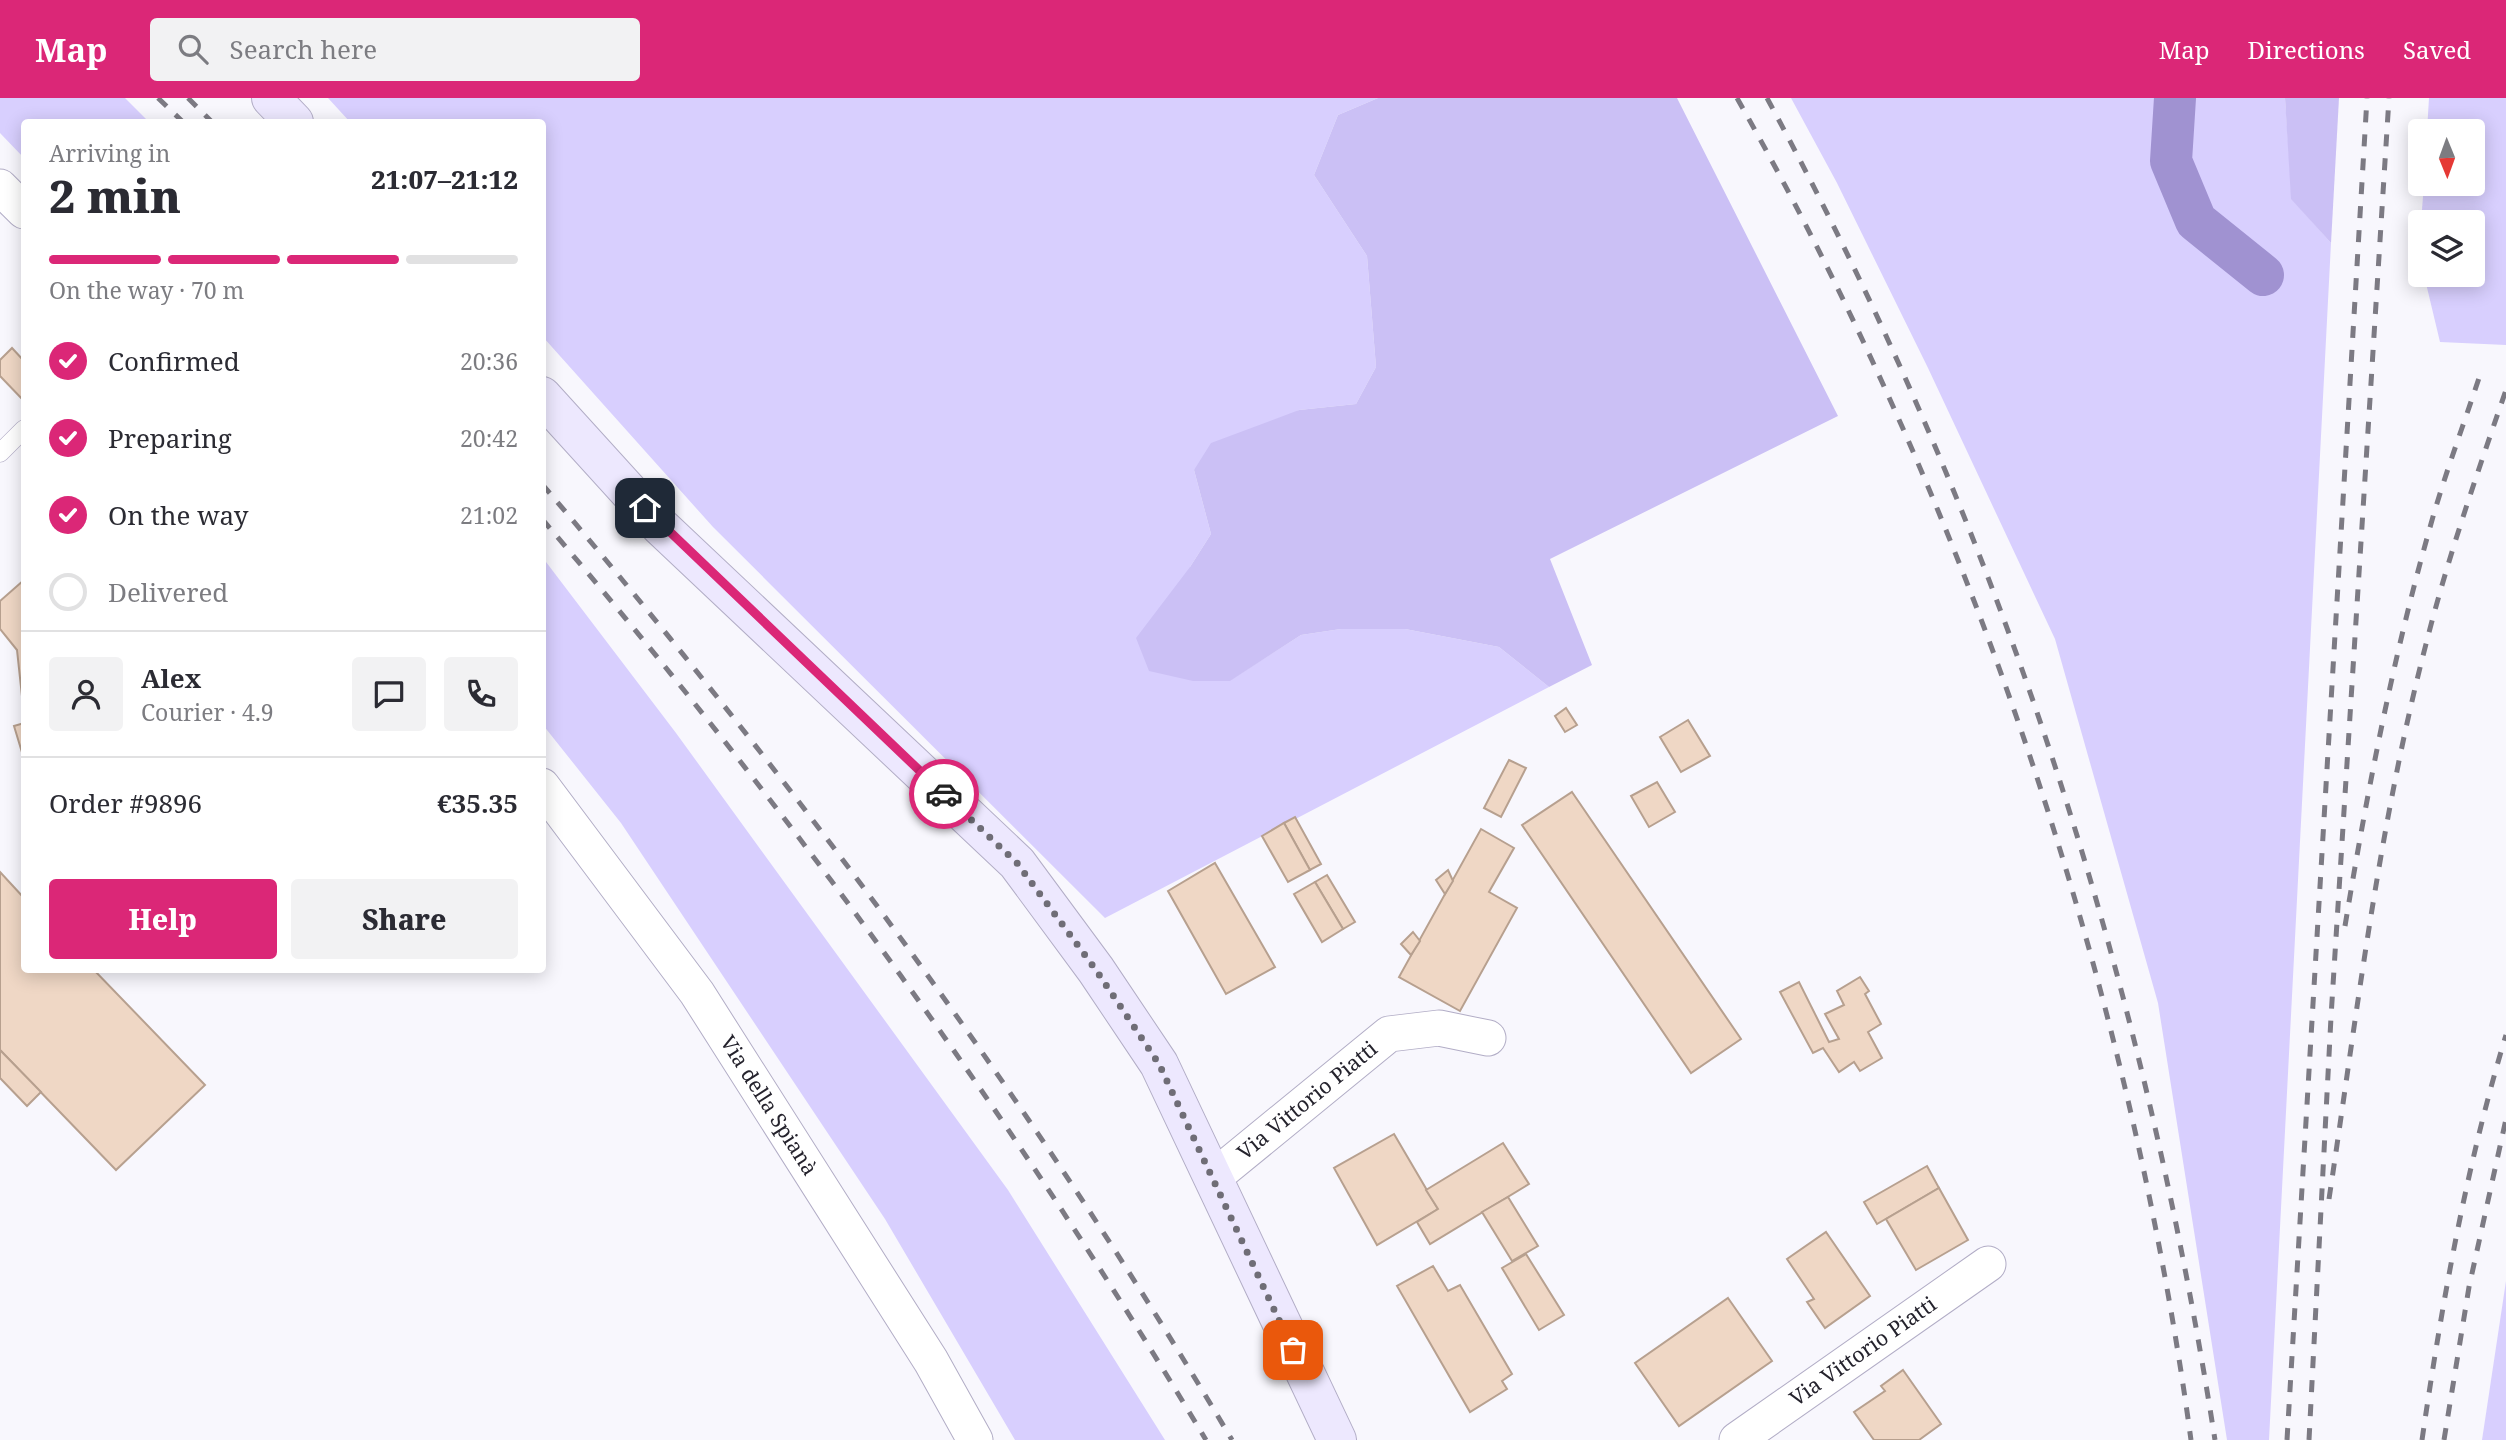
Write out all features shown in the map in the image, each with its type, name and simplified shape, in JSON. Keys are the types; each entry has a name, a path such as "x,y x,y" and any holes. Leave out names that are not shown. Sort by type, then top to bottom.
{"street":[{"path":"271,98 291,119"},
{"path":"0,187 21,208"},
{"name":"Via Vittorio Piatti","path":"546,400 662,527 1017,863 1096,970 1159,1064 1337,1440"},
{"name":"Via della Spianà","path":"546,791 697,993 931,1361 975,1440"},
{"name":"Via Vittorio Piatti","path":"1213,1178 1389,1034 1439,1028 1488,1038"},
{"name":"Via Vittorio Piatti","path":"1737,1440 1989,1264"}],"lane":[{"path":"0,453 21,432"}],"shaded area":[{"path":"0,98 125,98 146,119 21,119 21,155 0,133"},
{"path":"328,98 1378,98 1338,115 1314,175 1367,256 1376,367 1356,404 1299,410 1194,470 1211,534 1190,567 1193,681 1229,681 1301,635 1341,629 1405,629 1499,647 1549,687 1105,918 713,527 546,340 546,119 347,119"},
{"path":"1378,98 1677,98 1838,416 1550,559 1592,665 1549,687 1499,647 1405,629 1341,629 1301,635 1230,681 1193,681 1149,671 1136,638 1190,567 1211,534 1194,470 1211,443 1299,410 1356,404 1376,367 1367,256 1314,175 1338,115"},
{"path":"1791,98 2285,98 2292,199 2331,243 2269,1440 2227,1440 2158,1003 2055,639 1928,368 1837,183"},
{"path":"2285,98 2339,98 2331,243 2291,199"},
{"path":"2429,98 2506,98 2506,345 2440,342 2427,287 2485,287 2485,210 2422,210 2423,196 2485,196 2485,119 2428,119"},
{"path":"546,562 676,733 1008,1190 1165,1440 1015,1440 885,1219 621,823 546,729"},
{"path":"2506,1281 2506,1440 2482,1440"}],"building":[{"path":"12,348 21,358 21,398 0,376 0,360"},
{"path":"21,583 21,687 17,650 0,629 0,601"},
{"path":"1566,708 1577,725 1565,732 1555,716"},
{"path":"1688,720 1710,756 1681,772 1660,737"},
{"path":"21,724 21,749 14,726"},
{"path":"1509,760 1526,768 1501,817 1484,808"},
{"path":"1657,782 1675,812 1649,827 1631,796"},
{"path":"1572,792 1741,1039 1691,1073 1522,825"},
{"path":"1295,817 1321,864 1310,870 1284,823"},
{"path":"1284,823 1310,870 1288,882 1262,836"},
{"path":"1481,829 1514,848 1489,892 1517,908 1460,1011 1399,977"},
{"path":"1215,863 1275,967 1226,994 1168,891"},
{"path":"1448,870 1453,881 1445,894 1436,880"},
{"path":"0,872 21,895 21,973 97,973 205,1085 116,1170 0,1050"},
{"path":"1327,875 1355,922 1343,929 1315,882"},
{"path":"1315,882 1343,929 1322,942 1294,894"},
{"path":"1413,932 1420,941 1411,955 1401,944"},
{"path":"1860,977 1869,991 1865,994 1881,1024 1868,1032 1882,1058 1860,1071 1854,1062 1839,1072 1823,1048 1813,1053 1780,992 1799,982 1829,1042 1839,1039 1825,1014 1844,1005 1837,991"},
{"path":"0,1050 41,1092 27,1106 0,1078"},
{"path":"1394,1134 1438,1209 1377,1245 1334,1168"},
{"path":"1503,1143 1529,1184 1430,1244 1417,1222 1438,1209 1426,1190"},
{"path":"1927,1166 1939,1188 1877,1224 1864,1202"},
{"path":"1939,1188 1968,1240 1916,1270 1886,1219"},
{"path":"1508,1197 1538,1246 1512,1261 1482,1212"},
{"path":"1826,1232 1870,1296 1825,1328 1807,1302 1814,1299 1787,1259"},
{"path":"1526,1254 1564,1315 1539,1330 1502,1268"},
{"path":"1433,1266 1448,1291 1460,1285 1512,1374 1502,1381 1507,1389 1470,1412 1397,1286"},
{"path":"1728,1298 1772,1361 1679,1426 1635,1363"},
{"path":"1903,1370 1941,1424 1919,1440 1874,1440 1854,1412 1885,1391 1881,1386"}],"waterway":[{"path":"2175,98 2171,161 2196,221 2263,275"}],"railway":[{"path":"158,98 180,119"},
{"path":"188,98 209,119"},
{"path":"1737,98 1820,253 1897,414 1966,579 2027,748 2081,919 2126,1092 2163,1266 2191,1440"},
{"path":"1767,98 1849,259 1924,420 1990,584 2050,750 2101,917 2146,1088 2184,1262 2215,1440"},
{"path":"2287,1440 2367,98"},
{"path":"2309,1440 2331,1017 2389,98"},
{"path":"2345,926 2371,777 2403,629 2447,472 2480,375"},
{"path":"2329,1199 2370,920 2409,712 2444,579 2506,390"},
{"path":"546,489 729,712 908,948 1076,1190 1232,1440"},
{"path":"546,524 722,738 894,966 1055,1200 1206,1440"},
{"path":"2422,1440 2456,1236 2506,1035"},
{"path":"2444,1440 2469,1287 2506,1119"}],"way so far":[{"path":"944,794 1017,863 1096,970 1159,1064 1293,1350"}],"route":[{"path":"645,508 944,794"}]}
